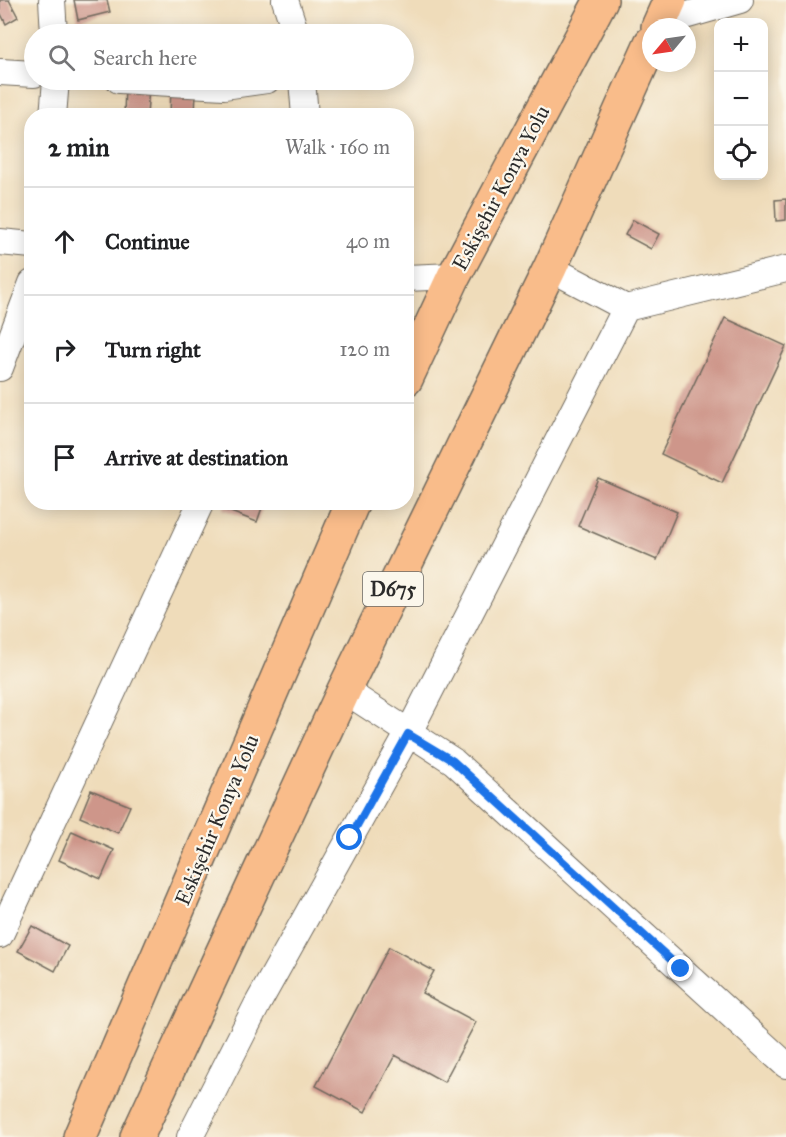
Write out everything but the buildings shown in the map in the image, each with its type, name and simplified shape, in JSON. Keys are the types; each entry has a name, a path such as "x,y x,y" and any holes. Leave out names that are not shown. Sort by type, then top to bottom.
{"highway":[{"name":"Eskişehir Konya Yolu","path":"414,362 454,276 601,0"},
{"name":"D675","path":"137,1137 344,690 550,268 642,63"},
{"name":"Eskişehir Konya Yolu","path":"80,1137 350,510"}],"street":[{"path":"52,0 53,24"},
{"path":"285,0 293,24"},
{"path":"677,18 740,0"},
{"path":"0,72 24,73"},
{"path":"54,108 55,90"},
{"path":"303,90 304,108"},
{"path":"0,242 24,244"},
{"path":"550,268 626,308 786,269"},
{"path":"414,278 454,276"},
{"path":"0,368 24,304"},
{"path":"190,1137 257,1005 408,734 626,308"},
{"path":"4,918 197,510"},
{"path":"344,690 408,734 453,761 786,1065"}],"route":[{"path":"350,838 408,734 453,761 681,969"}]}
